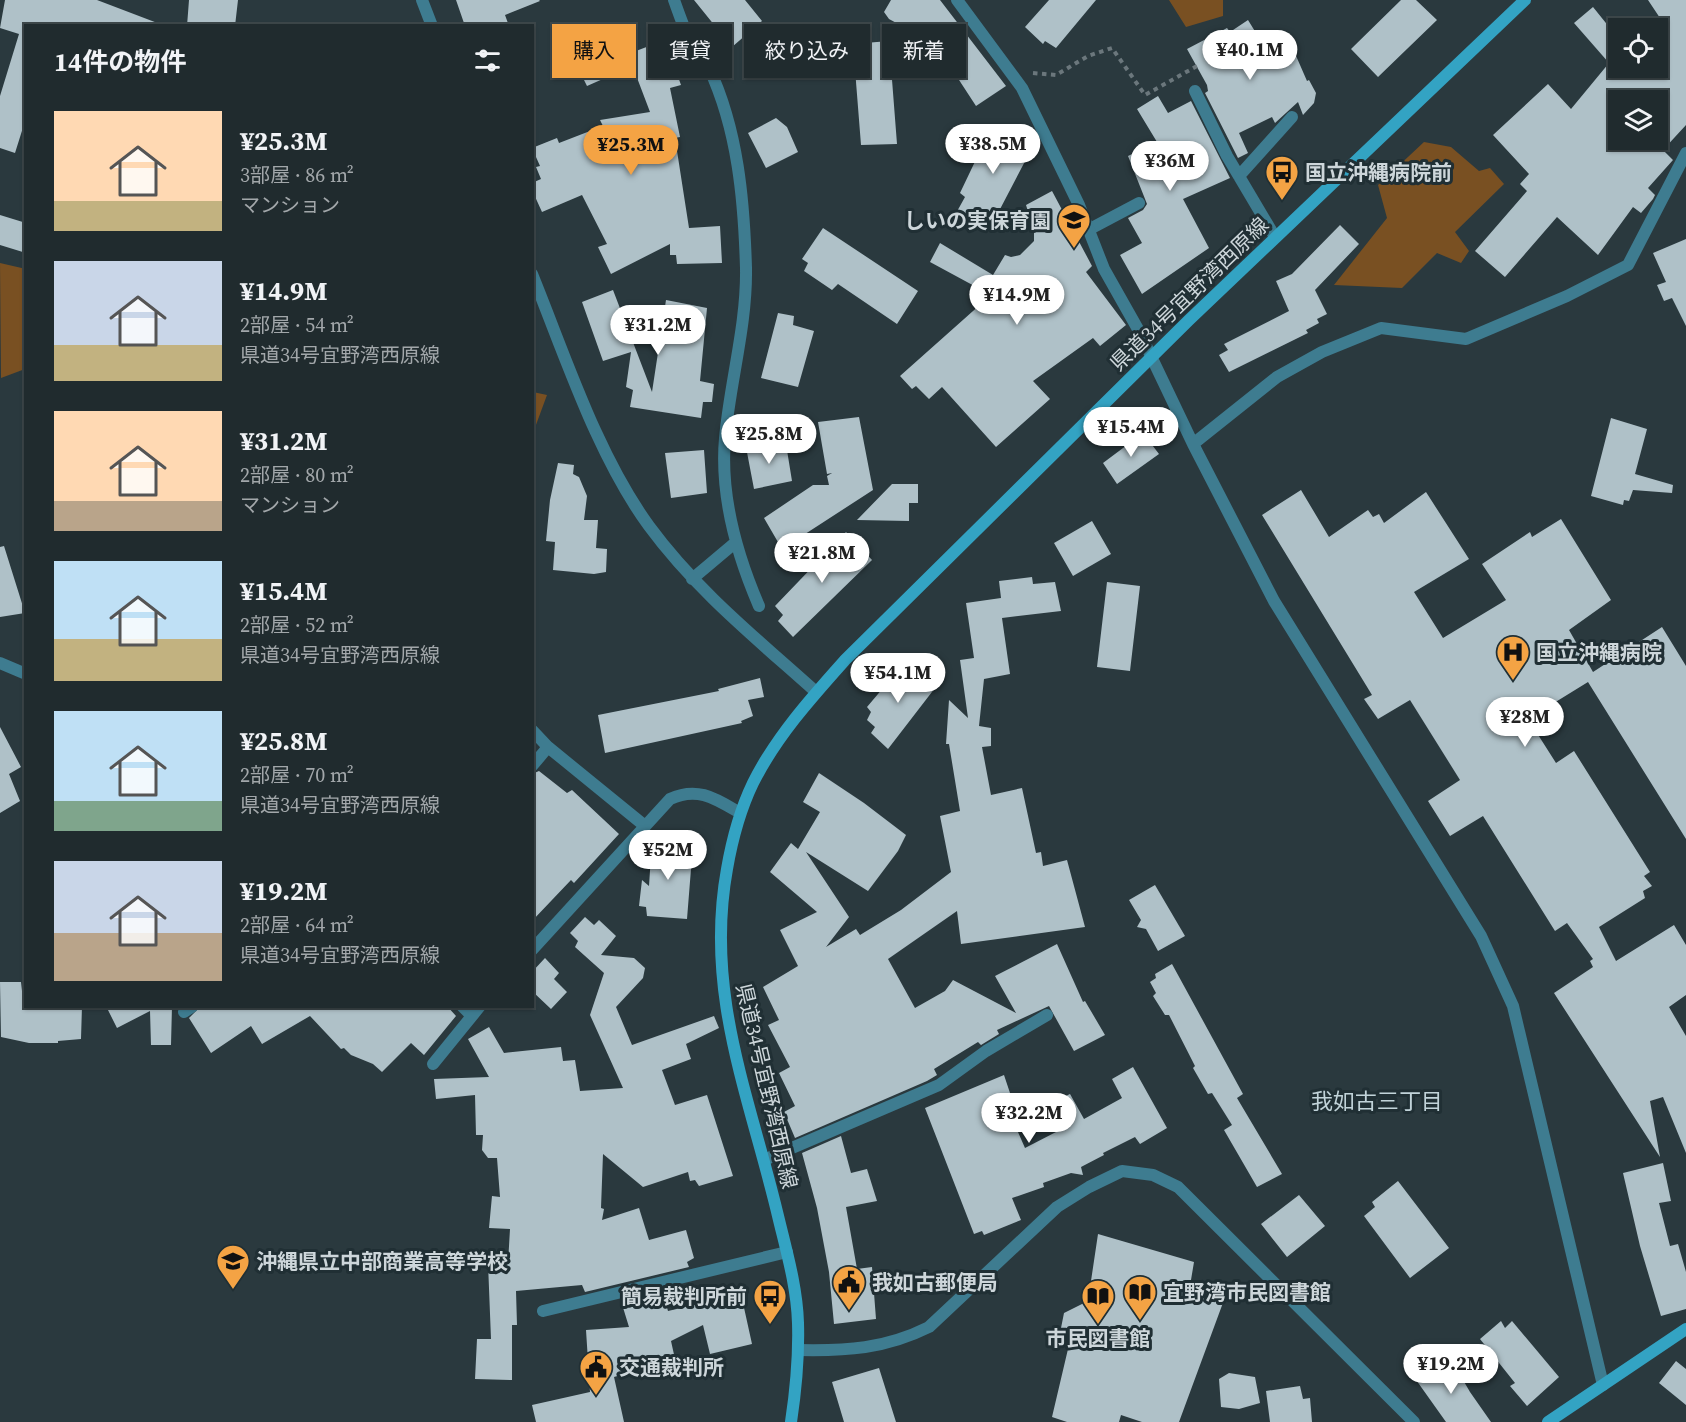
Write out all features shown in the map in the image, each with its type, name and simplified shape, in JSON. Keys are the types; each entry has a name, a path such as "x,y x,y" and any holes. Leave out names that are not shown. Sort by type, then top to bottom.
{"main road":[{"name":"県道34号宜野湾西原線","path":"791,1422 798,1350 798,1321 787,1252 731,1036 723,995 719,954 720,906 740,813 767,758 816,692 895,609 1275,237 1525,0"},
{"path":"1548,1422 1686,1329"}],"street":[{"path":"422,0 431,24"},
{"path":"674,0 686,31 709,68 731,133 741,182 746,271 742,319 724,440 728,494 736,542 759,606"},
{"path":"957,0 1022,88 1089,230 1104,269 1274,601 1481,936 1513,1006 1604,1384"},
{"path":"1195,91 1239,176 1275,237"},
{"path":"1239,176 1292,117"},
{"path":"1192,444 1277,377 1322,352 1381,328 1467,339 1567,296 1628,265 1686,153"},
{"path":"1089,230 1139,203"},
{"path":"534,279 608,454 647,524 692,579 717,605 816,692"},
{"path":"692,579 736,542"},
{"path":"0,663 24,673"},
{"path":"534,732 548,747 645,826"},
{"path":"534,764 548,747"},
{"path":"534,948 670,799 684,792 710,796 740,813"},
{"path":"433,1065 476,1011"},
{"path":"764,1160 939,1085 986,1051 1047,1015"},
{"path":"798,1350 879,1347 905,1339 929,1327 1057,1207 1089,1187 1122,1171 1153,1175 1178,1187 1414,1422"},
{"path":"543,1311 787,1252"}],"path":[{"path":"1011,72 1056,75 1088,56 1112,48 1145,95 1197,66"}],"shaded area":[{"path":"1169,0 1223,0 1223,16 1186,27"},
{"path":"1424,142 1451,147 1479,171 1490,168 1504,184 1455,232 1469,251 1461,263 1437,253 1402,288 1334,285 1387,218 1378,185"},
{"path":"0,263 24,269 24,369 1,378"},
{"path":"534,392 547,395 534,430"}],"building":[{"path":"5,0 97,0 160,24 24,24 24,124 15,153 0,148 0,96 19,34 0,28"},
{"path":"189,0 238,0 235,24 187,24"},
{"path":"456,0 540,1 505,15 508,24 464,24"},
{"path":"694,0 745,0 762,21 759,24 744,24 744,37 732,47 732,24 713,24"},
{"path":"891,0 940,0 958,24 898,24 889,19 884,12"},
{"path":"1049,0 1096,0 1056,48 1045,41 1043,44 1025,27"},
{"path":"1401,0 1416,0 1437,20 1378,77 1351,49"},
{"path":"1648,0 1686,0 1686,125 1668,145 1668,90 1608,90 1608,150 1663,150 1673,160 1648,188 1655,195 1653,199 1641,213 1633,207 1598,255 1557,217 1505,277 1475,251 1527,191 1520,184 1529,174 1493,135 1548,84 1571,109 1608,64 1608,78 1668,78 1668,18 1660,18"},
{"path":"1593,7 1608,26 1608,62 1574,23"},
{"path":"1248,20 1256,33 1256,57 1290,42 1307,81 1309,80 1316,93 1314,103 1303,115 1298,102 1275,123 1272,117 1239,133 1248,153 1238,158 1205,93 1208,91 1207,85 1187,49 1227,28 1230,32"},
{"path":"966,34 1006,86 976,106 958,78 966,78"},
{"path":"882,42 882,78 892,78 897,144 861,145 856,78 870,78 870,43"},
{"path":"648,46 648,78 679,78 681,85 670,88 680,137 675,138 689,228 720,226 722,263 677,264 676,255 670,255 670,244 611,274 598,247 607,244 582,195 542,212 534,194 534,182 541,179 536,167 540,166 534,147 557,138 559,143 603,126 600,120 650,112 636,75 636,51"},
{"path":"583,78 605,78 587,86"},
{"path":"1158,96 1168,113 1191,101 1230,178 1183,199 1209,248 1142,294 1120,255 1142,243 1128,218 1143,210 1147,204 1128,156 1157,142 1137,109"},
{"path":"776,118 787,127 798,152 766,168 748,133"},
{"path":"992,126 1033,146 998,213 984,210 977,226 955,215 965,197 960,193"},
{"path":"1052,191 1092,266 1086,272 1126,325 1100,346 1093,338 1033,381 1050,399 996,447 942,387 929,399 916,386 912,389 900,376 991,295 930,262 940,243 993,275 1005,255 1011,257 1020,255 1034,241 1034,231 1026,205"},
{"path":"0,215 24,222 24,252 0,245"},
{"path":"1340,225 1359,244 1315,290 1327,314 1317,319 1319,323 1306,330 1308,333 1229,372 1219,355 1228,350 1224,344 1289,311 1276,281 1292,274"},
{"path":"823,228 918,291 897,324 838,284 832,290 804,271 808,263 802,259"},
{"path":"1686,239 1686,326 1672,298 1664,301 1657,285 1666,282 1653,253"},
{"path":"613,290 652,392 666,300 707,308 700,381 714,384 712,402 703,402 701,418 630,407 633,390 626,387 631,352 603,361 582,302"},
{"path":"778,313 794,316 793,325 814,331 798,387 761,378"},
{"path":"859,417 873,490 782,549 764,518 813,485 829,485 827,476 832,473 827,474 818,422"},
{"path":"1611,418 1647,429 1635,474 1673,485 1672,493 1633,490 1629,501 1624,500 1623,505 1591,496"},
{"path":"1143,433 1159,454 1117,484 1103,463"},
{"path":"786,444 792,481 754,489 746,447"},
{"path":"704,450 707,493 671,498 665,453"},
{"path":"558,463 574,465 573,474 579,477 587,496 584,520 598,520 596,548 607,549 606,572 594,574 553,570 555,542 546,541 550,500"},
{"path":"892,484 918,484 918,503 909,503 909,521 857,520"},
{"path":"1301,490 1329,537 1368,510 1373,517 1379,514 1384,523 1426,492 1469,559 1414,592 1443,638 1506,600 1482,564 1530,532 1532,537 1561,519 1611,600 1569,630 1593,672 1662,627 1686,666 1686,839 1588,682 1528,719 1556,763 1574,751 1650,872 1644,876 1652,886 1643,891 1645,898 1599,927 1616,961 1674,925 1686,945 1686,995 1669,1007 1686,1036 1686,1153 1663,1097 1650,1101 1660,1157 1554,993 1593,967 1590,961 1593,959 1567,923 1555,931 1483,816 1450,836 1428,801 1460,780 1410,700 1378,719 1364,699 1372,695 1262,515"},
{"path":"1092,521 1111,554 1073,576 1054,543"},
{"path":"846,532 872,560 793,637 778,621 783,615 775,606"},
{"path":"4,546 24,613 0,617 0,547"},
{"path":"1032,577 1033,584 1055,582 1061,611 1002,618 1010,674 984,679 979,726 991,728 991,746 982,747 991,795 1022,788 1036,853 1041,852 1043,866 1067,860 1085,927 961,944 957,911 888,959 915,1008 945,991 953,980 1016,1013 995,976 1057,944 1083,1002 1085,1001 1105,1035 1074,1051 1049,1006 997,1030 999,1034 981,1045 978,1042 934,1069 937,1075 927,1081 795,1138 784,1112 795,1106 779,1073 790,1067 768,1025 779,1020 763,987 798,966 780,930 817,912 770,872 791,843 798,849 820,812 803,802 819,773 906,835 898,851 868,891 806,852 849,917 826,947 856,929 860,935 901,910 951,872 940,816 960,811 949,744 946,744 949,700 968,718 960,660 974,658 966,603 1001,598 999,581"},
{"path":"1107,582 1140,586 1130,671 1097,667"},
{"path":"905,662 935,688 888,749 871,733 875,727 867,720 871,712 867,707"},
{"path":"760,678 764,697 748,700 753,716 741,721 742,723 605,753 598,715 719,691 718,689"},
{"path":"0,727 21,767 9,774 20,801 0,813"},
{"path":"539,771 567,793 572,790 619,834 574,883 571,880 534,919 534,773"},
{"path":"652,840 693,844 687,919 647,916 646,907 639,906 642,880 649,886"},
{"path":"1155,885 1185,936 1158,951 1146,929 1137,927 1141,920 1129,900"},
{"path":"585,917 594,925 599,920 616,936 601,955 634,958 645,968 643,978 616,1007 632,1045 714,1016 719,1028 686,1044 691,1059 662,1070 675,1105 707,1095 733,1176 699,1186 695,1180 690,1181 688,1172 643,1187 603,1154 601,1208 604,1209 602,1220 639,1208 649,1240 686,1230 694,1258 687,1262 689,1267 585,1292 582,1285 516,1291 517,1325 512,1325 512,1380 475,1379 477,1339 491,1339 488,1263 508,1263 510,1229 489,1228 492,1196 500,1197 497,1158 488,1158 482,1150 483,1135 476,1135 475,1095 436,1099 434,1079 489,1077 468,1039 489,1027 504,1053 561,1047 563,1061 575,1060 580,1091 623,1088 590,1015 604,973 575,947 578,941 570,933"},
{"path":"545,958 559,973 554,979 567,992 551,1009 534,993 534,970"},
{"path":"1172,964 1243,1094 1237,1098 1282,1174 1257,1187 1224,1130 1232,1125 1212,1093 1208,1094 1193,1068 1195,1066 1169,1015 1165,1015 1153,996 1156,993 1150,982 1156,978 1155,974"},
{"path":"0,982 21,982 22,991 24,991 24,1008 82,1008 81,1039 58,1041 58,1043 29,1043 1,1037"},
{"path":"107,1008 172,1008 171,1045 151,1045 150,1011 117,1028"},
{"path":"199,1008 449,1008 456,1016 424,1055 411,1043 382,1072 373,1064 351,1055 344,1048 341,1049 310,1016 262,1044 251,1026 211,1053 189,1018"},
{"path":"1133,1067 1167,1128 1140,1144 1135,1137 1103,1153 1104,1155 1081,1167 1083,1175 1071,1173 1043,1183 1044,1187 1012,1198 1021,1220 984,1235 982,1231 974,1234 925,1108 1004,1075 1016,1111 1010,1114 1025,1148 1056,1132 1043,1107 1070,1094 1084,1119 1122,1098 1112,1079"},
{"path":"841,1136 851,1173 867,1169 877,1201 846,1207 857,1269 872,1267 876,1319 834,1324 829,1272 817,1208 802,1153"},
{"path":"1663,1163 1671,1201 1659,1203 1670,1246 1678,1244 1686,1272 1686,1309 1661,1316 1640,1246 1623,1173"},
{"path":"1398,1181 1449,1248 1410,1278 1364,1216 1375,1207 1372,1202"},
{"path":"1299,1195 1325,1226 1287,1257 1261,1224"},
{"name":"宜野湾市民図書館","path":"1098,1234 1194,1262 1191,1280 1224,1300 1179,1422 1142,1422 1121,1415 1119,1422 1067,1422 1052,1417 1068,1349 1061,1328 1064,1313 1088,1301"},
{"path":"662,1291 668,1311 741,1294 752,1344 710,1354 703,1325 671,1341 675,1359 614,1377 624,1422 536,1422 532,1405 590,1392 586,1330 629,1327 621,1301"},
{"path":"1501,1321 1505,1328 1512,1321 1559,1377 1527,1406 1510,1386 1515,1383 1480,1339"},
{"path":"1452,1361 1491,1422 1446,1422 1414,1377 1431,1365 1434,1371"},
{"path":"1676,1361 1686,1369 1686,1405 1659,1383"},
{"path":"879,1368 896,1422 844,1422 832,1382"},
{"path":"1229,1373 1255,1377 1260,1403 1239,1409 1221,1407 1219,1379"},
{"path":"1300,1386 1303,1399 1310,1398 1312,1422 1270,1422 1266,1391"}],"place":[{"name":"国立沖縄病院前","path":"1282,201"},
{"name":"しいの実保育園","path":"1074,249"},
{"name":"国立沖縄病院","path":"1513,681"},
{"name":"沖縄県立中部商業高等学校","path":"233,1290"},
{"name":"我如古郵便局","path":"849,1311"},
{"name":"宜野湾市民図書館","path":"1140,1321"},
{"name":"簡易裁判所前","path":"770,1325"},
{"name":"市民図書館","path":"1098,1325"},
{"name":"交通裁判所","path":"596,1396"}],"district":[{"name":"我如古三丁目","path":"1377,1101"}]}
